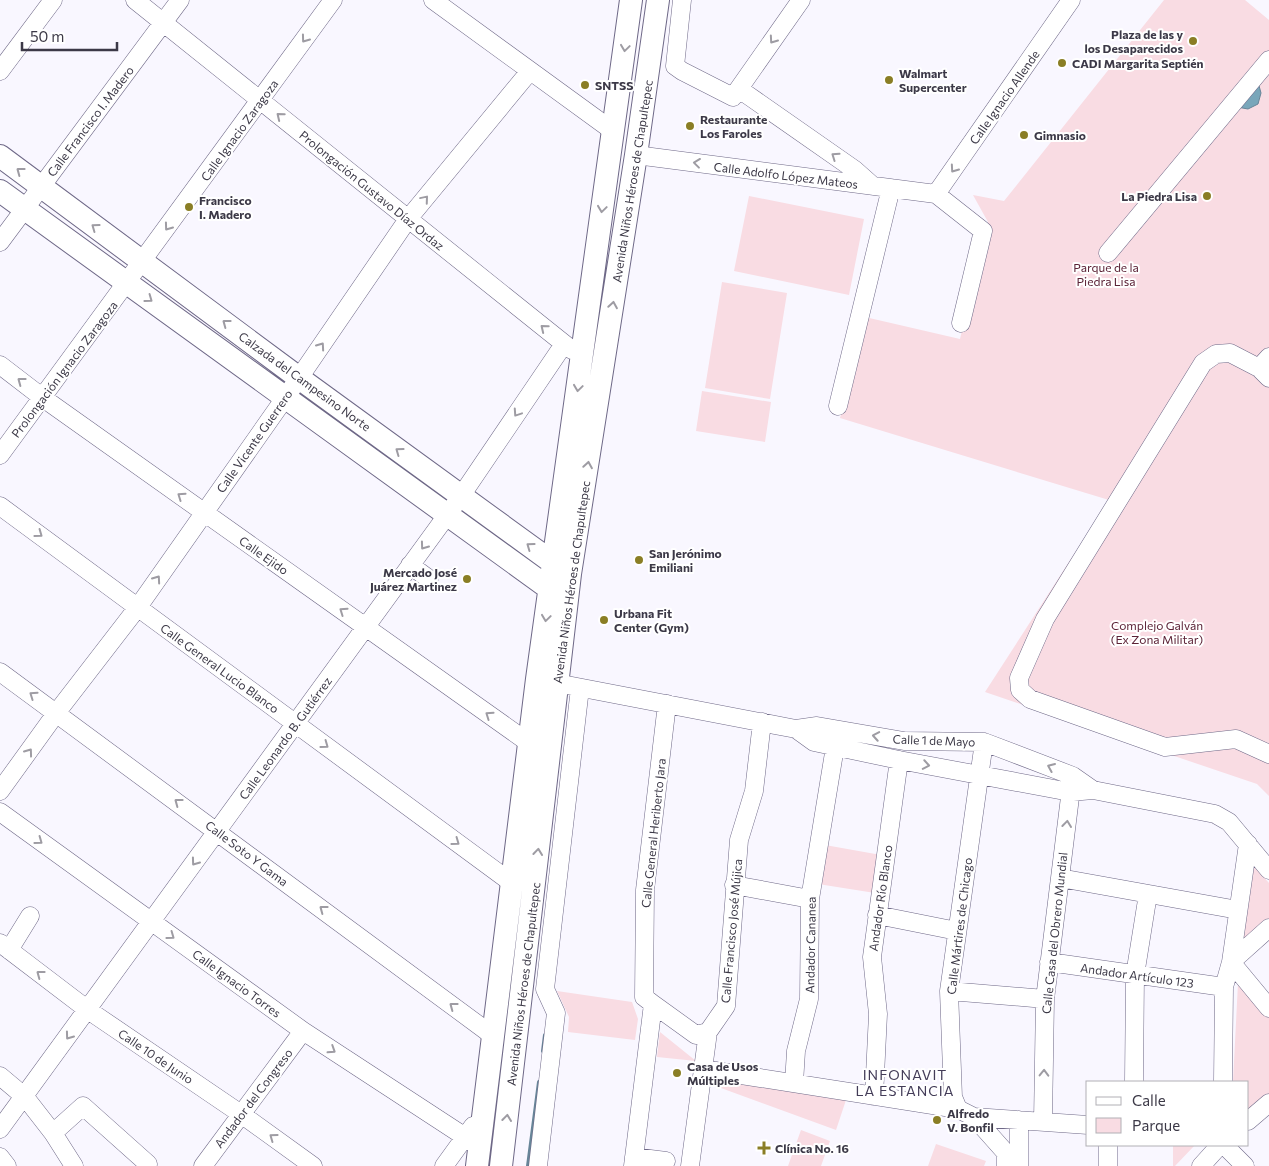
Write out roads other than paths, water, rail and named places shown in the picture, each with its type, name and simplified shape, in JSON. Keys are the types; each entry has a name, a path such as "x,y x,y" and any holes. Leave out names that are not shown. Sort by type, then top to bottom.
{"main road":[{"name":"Avenida Niños Héroes de Chapultepec","path":"474,1149 483,1114 529,743 547,681 562,569 582,358 631,0"},
{"name":"Avenida Niños Héroes de Chapultepec","path":"501,1166 520,1012 547,681 550,589 562,569 636,156 658,0"},
{"name":"Calzada del Campesino Norte","path":"0,156 299,378 562,569"},
{"name":"Calzada del Campesino Norte","path":"0,191 550,589"},
{"path":"325,427 340,407"},
{"path":"363,455 378,435"}],"street":[{"path":"0,71 53,0"},
{"name":"Prolongación Gustavo Díaz Ordaz","path":"135,0 582,358"},
{"name":"Calle Francisco I. Madero","path":"0,242 180,0"},
{"name":"Calle Ignacio Zaragoza","path":"127,284 333,0"},
{"path":"433,0 613,131"},
{"path":"682,0 675,64 682,71 733,97 801,0"},
{"path":"682,71 693,0"},
{"name":"Calle Ignacio Allende","path":"936,194 1072,0"},
{"path":"1108,253 1269,60"},
{"name":"Calle Vicente Guerrero","path":"0,791 57,712 138,607 408,219 530,71"},
{"path":"739,88 882,187 838,406"},
{"name":"Calle Adolfo López Mateos","path":"636,156 936,194"},
{"path":"936,194 982,232 961,323"},
{"name":"Prolongación Ignacio Zaragoza","path":"0,455 127,284"},
{"name":"Calle Leonardo B. Gutiérrez","path":"0,1129 447,516 564,344"},
{"path":"1266,368 1230,353 1216,354 1203,363 1045,619 1019,678 1020,690 1030,699 1165,747 1236,739 1269,754"},
{"name":"Calle Ejido","path":"0,365 43,398 529,743"},
{"name":"Calle General Lucio Blanco","path":"0,506 512,883"},
{"path":"410,565 429,579"},
{"name":"Calle Soto Y Gama","path":"0,672 57,712 492,1035"},
{"name":"Calle 1 de Mayo","path":"547,681 796,729 817,726 904,742 984,742 1072,784 1093,790 1215,814 1229,822 1269,870"},
{"path":"538,1166 556,1013 545,989 580,688"},
{"name":"Calle General Heriberto Jara","path":"653,1004 644,997 645,890 666,704"},
{"name":"Calle Francisco José Mújica","path":"690,1166 708,1032 726,1006 738,840 754,791 762,722"},
{"name":"Calle 1 de Mayo","path":"796,729 814,742 899,760 980,775 1072,784"},
{"name":"Calle Mártires de Chicago","path":"958,1110 953,1097 949,992 984,742"},
{"name":"Andador Cananea","path":"794,1083 796,1051 809,999 810,899 835,746"},
{"name":"Andador Río Blanco","path":"874,1096 878,1014 872,957 899,760"},
{"name":"Calle Casa del Obrero Mundial","path":"1044,1121 1045,999 1072,784"},
{"name":"Calle Ignacio Torres","path":"0,812 303,1031 474,1149"},
{"path":"1223,1081 1224,987 1230,962 1248,844"},
{"path":"1060,878 1238,910"},
{"path":"734,885 810,899"},
{"path":"1134,1081 1135,975 1148,894"},
{"path":"877,915 958,932"},
{"path":"5,947 30,916"},
{"path":"1230,962 1269,928"},
{"name":"Calle 10 de Junio","path":"5,947 88,1010 241,1114 313,1166"},
{"name":"Andador Artículo 123","path":"1049,962 1224,987"},
{"path":"1230,962 1269,1008"},
{"path":"949,992 1045,999"},
{"path":"666,1161 634,1162 653,1004 696,1035 708,1032"},
{"name":"Andador del Congreso","path":"202,1166 303,1031"},
{"path":"703,1069 958,1110 974,1117 1086,1125"},
{"path":"0,1076 24,1097 53,1132 74,1166"},
{"path":"1249,1120 1269,1104"},
{"path":"53,1132 84,1106 148,1164"},
{"path":"974,1117 1006,1153 1006,1166"},
{"path":"1019,1120 1019,1166"},
{"path":"1108,1146 1108,1166"},
{"path":"1200,1166 1219,1146"},
{"path":"1225,1146 1245,1166"},
{"path":"444,1166 474,1149"},
{"path":"0,1157 7,1166"}],"water":[{"path":"1258,82 1261,93 1258,104 1248,109 1237,107"}],"waterway":[{"path":"543,1051 545,1035"},
{"path":"528,1166 539,1082"}],"place":[{"name":"Plaza de las y los Desaparecidos","path":"1193,41"},
{"name":"CADI Margarita Septién","path":"1062,63"},
{"name":"Walmart Supercenter","path":"889,80"},
{"name":"SNTSS","path":"585,85"},
{"name":"Restaurante Los Faroles","path":"690,126"},
{"name":"Gimnasio","path":"1024,135"},
{"name":"La Piedra Lisa","path":"1207,196"},
{"name":"Francisco I. Madero","path":"189,207"},
{"name":"San Jerónimo Emiliani","path":"639,560"},
{"name":"Mercado José Juárez Martinez","path":"467,579"},
{"name":"Urbana Fit Center (Gym)","path":"604,620"},
{"name":"Casa de Usos Múltiples","path":"677,1073"},
{"name":"Alfredo V. Bonfil","path":"937,1120"},
{"name":"Clínica No. 16","path":"764,1148"}],"district":[{"name":"INFONAVIT LA ESTANCIA","path":"905,1082"}],"park label":[{"name":"Parque de la Piedra Lisa","path":"1106,274"},
{"name":"Complejo Galván (Ex Zona Militar)","path":"1157,632"}]}
